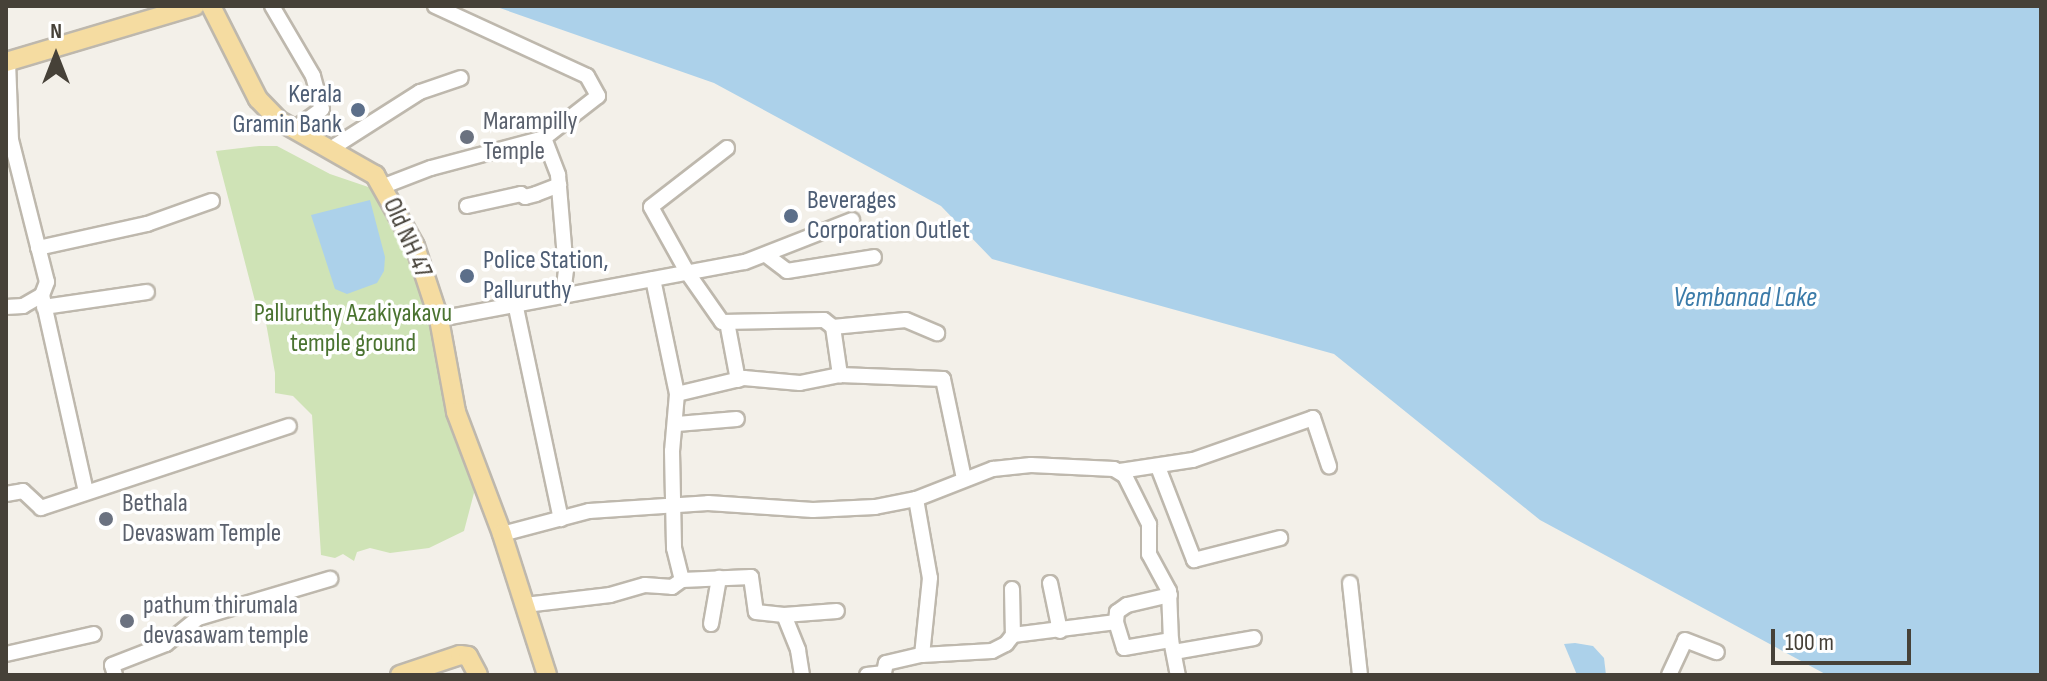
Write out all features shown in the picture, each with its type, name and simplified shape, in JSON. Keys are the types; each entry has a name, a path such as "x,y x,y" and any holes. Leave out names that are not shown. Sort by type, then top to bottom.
{"main road":[{"path":"7,62 195,6"},
{"name":"Old NH 47","path":"211,6 258,99 278,120 375,175 384,186 415,246 439,319 456,412 502,534 547,675"},
{"path":"400,675 460,655 468,656 478,675"}],"street":[{"path":"272,6 313,76 322,109 294,129"},
{"path":"384,186 431,168 544,138 598,96 587,76 435,6"},
{"path":"7,62 11,140 47,282 43,301 86,492"},
{"path":"332,148 420,92 461,78"},
{"path":"544,138 559,185 566,270 563,296"},
{"path":"727,148 651,207 687,272 722,322 824,320 833,327 906,320 937,333"},
{"path":"467,206 521,194 525,197 559,185"},
{"path":"38,248 147,224 212,201"},
{"path":"439,319 766,255 852,220"},
{"path":"766,255 787,271 874,257"},
{"path":"653,279 677,394 677,424 672,451 674,548 682,580"},
{"path":"6,307 147,292"},
{"path":"515,303 561,519"},
{"path":"727,322 738,380"},
{"path":"833,327 840,375"},
{"path":"677,394 738,380 800,383 840,375 943,379 964,479"},
{"path":"502,534 589,511 675,504 813,510 875,507 916,499 993,469 1031,465 1120,471 1158,467 1193,460 1313,418 1329,466"},
{"path":"677,424 737,419"},
{"path":"6,494 23,491 41,508 157,473 289,426"},
{"path":"1158,467 1194,560 1280,538"},
{"path":"1120,471 1149,524 1149,554 1170,595 1181,675"},
{"path":"916,499 930,578 922,655"},
{"path":"525,605 610,595 645,585 672,587 682,580 751,577 756,612 784,615 837,611"},
{"path":"711,624 719,578"},
{"path":"115,675 112,665 166,644 198,618 330,579"},
{"path":"1050,583 1060,631"},
{"path":"1350,583 1360,675"},
{"path":"867,675 884,674 886,663 922,655 992,651 1006,644 1013,635 1012,589"},
{"path":"1170,595 1127,605 1117,612 1116,622 1124,648 1175,647 1254,638"},
{"path":"784,615 798,650 802,675"},
{"path":"1013,635 1116,622"},
{"path":"6,654 94,634"},
{"path":"1669,675 1685,640 1717,652"}],"green space":[{"name":"Palluruthy Azakiyakavu temple ground","path":"277,146 330,174 383,192 416,258 469,452 474,493 464,531 429,548 390,553 370,548 357,552 354,561 343,554 335,558 321,555 312,415 293,396 275,393 275,373 264,312 255,301 216,151"}],"water":[{"name":"Vembanad Lake","path":"494,6 2041,6 2041,675 1827,675 1540,520 1334,354 992,259 941,206 714,83"},
{"path":"370,200 385,257 384,271 377,283 347,294 335,289 311,215"},
{"path":"1564,644 1593,646 1604,658 1606,675 1577,675"}],"place":[{"name":"Kerala Gramin Bank","path":"358,110"},
{"name":"Marampilly Temple","path":"467,137"},
{"name":"Beverages Corporation Outlet","path":"791,216"},
{"name":"Police Station, Palluruthy","path":"467,276"},
{"name":"Bethala Devaswam Temple","path":"106,519"},
{"name":"pathum thirumala devasawam temple","path":"127,621"}]}
